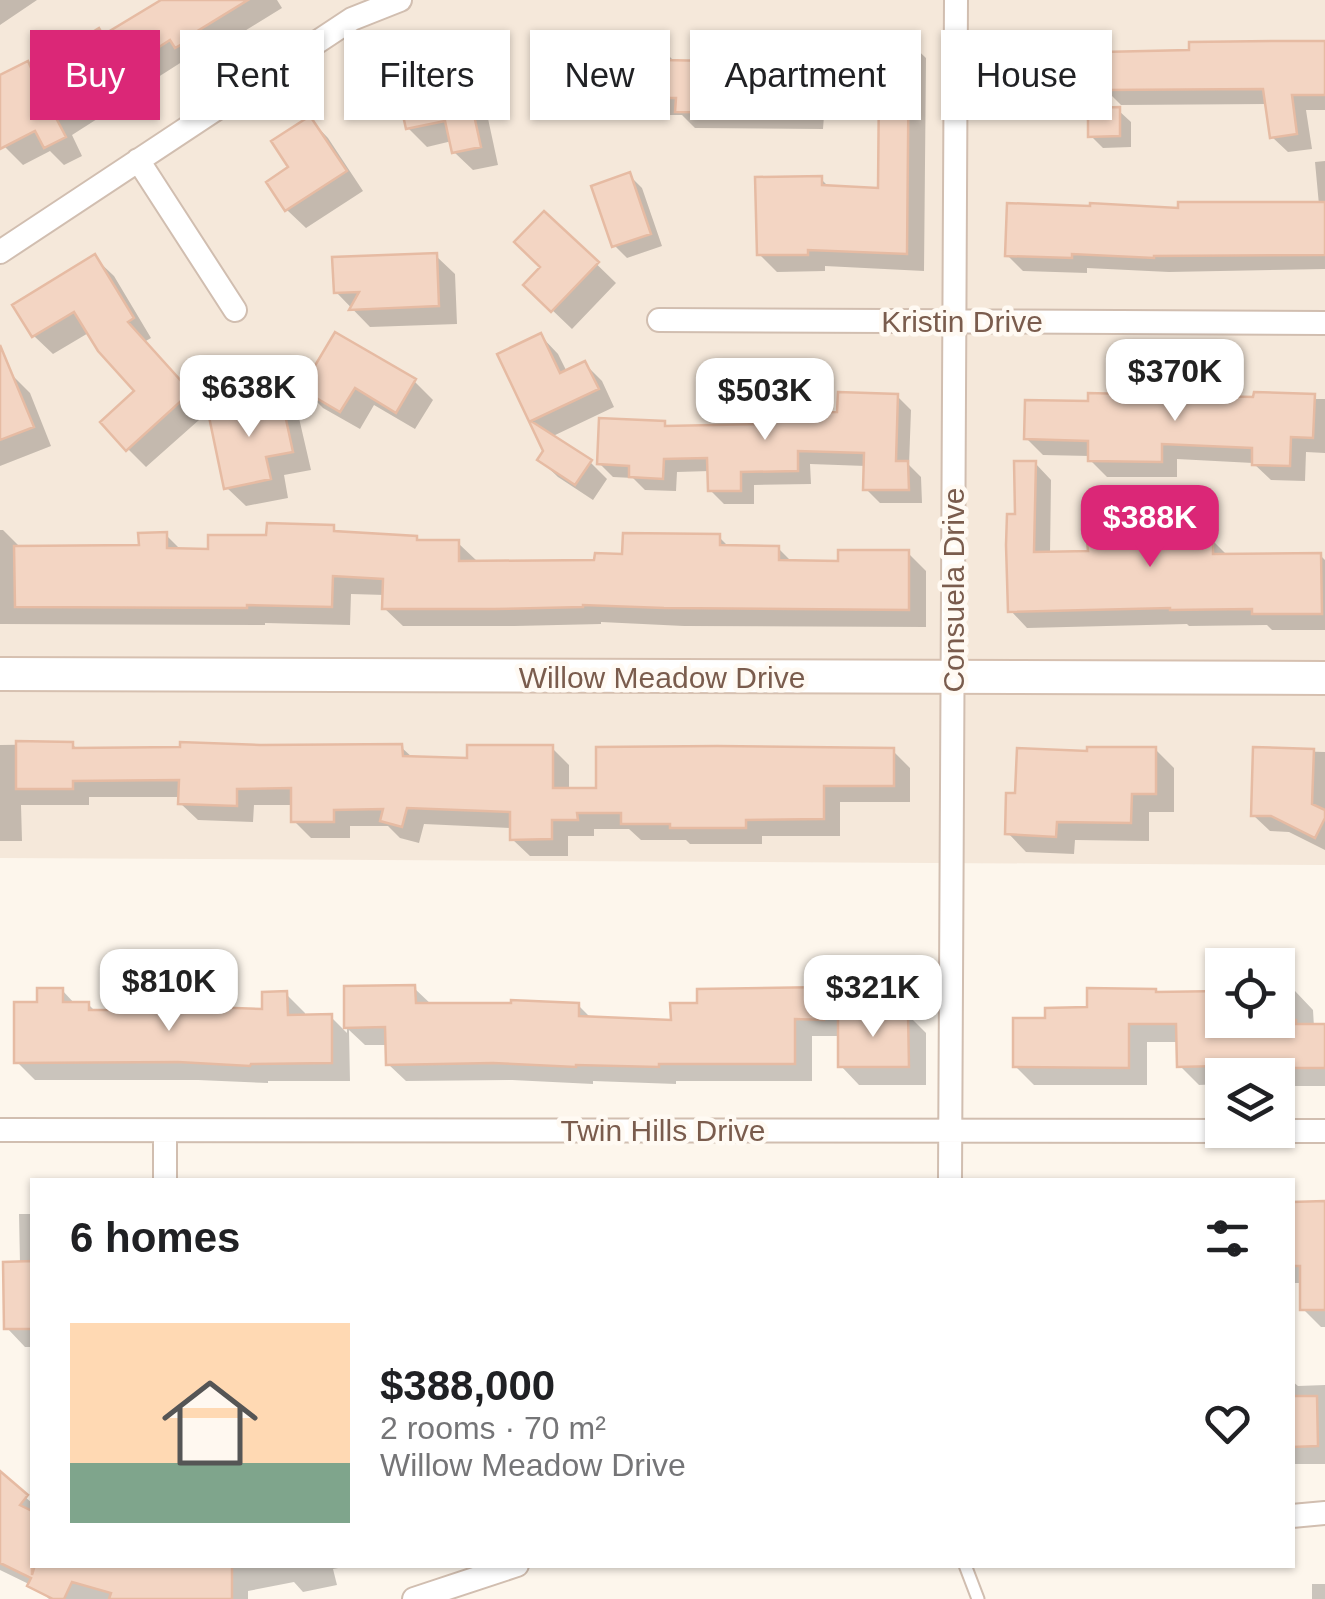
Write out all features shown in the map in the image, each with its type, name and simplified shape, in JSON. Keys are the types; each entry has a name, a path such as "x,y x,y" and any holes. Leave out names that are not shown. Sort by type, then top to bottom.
{"street":[{"path":"0,252 352,19 400,0"},
{"name":"Consuela Drive","path":"950,1178 956,0"},
{"path":"138,160 235,310"},
{"name":"Kristin Drive","path":"659,320 1325,323"},
{"name":"Willow Meadow Drive","path":"0,674 1325,678"},
{"name":"Twin Hills Drive","path":"0,1130 1325,1131"},
{"path":"164,1178 165,1130"},
{"path":"1295,1516 1325,1512"},
{"path":"414,1599 508,1568"}],"lane":[{"path":"966,1568 978,1599"}],"shaded area":[{"path":"0,0 1325,0 1325,865 0,858"}],"building":[{"path":"161,0 248,0 199,30 180,30 180,45 175,48 170,40 160,46 160,30 111,30"},
{"path":"1325,41 1325,95 1292,95 1297,134 1270,138 1263,89 1112,90 1112,52 1189,50 1189,42"},
{"path":"670,60 690,61 690,112 675,112 676,98 670,98"},
{"path":"28,61 30,120 57,120 66,137 44,148 35,131 0,149 0,75"},
{"path":"1112,107 1120,107 1120,136 1088,137 1088,120 1112,120"},
{"path":"304,120 313,120 347,171 285,211 266,182 288,167 271,141"},
{"path":"404,120 475,120 481,147 452,153 445,121 406,129"},
{"path":"879,120 908,120 907,254 808,250 808,255 757,255 755,177 822,176 822,185 878,188"},
{"path":"630,172 651,234 612,247 591,186"},
{"path":"1178,202 1325,202 1325,255 1005,256 1007,203 1178,208"},
{"path":"544,211 599,262 551,312 523,285 540,267 514,242"},
{"path":"437,253 439,306 349,310 359,292 334,293 332,257"},
{"path":"95,254 134,318 128,322 191,392 126,451 100,422 134,391 98,351 74,312 32,337 12,305"},
{"path":"335,332 416,379 396,413 355,388 340,412 301,389"},
{"path":"541,333 560,373 585,361 599,389 531,421 592,460 575,485 537,460 543,451 497,354"},
{"path":"0,345 34,427 0,440"},
{"path":"838,392 898,394 896,461 908,461 909,490 863,490 864,453 798,451 798,471 741,472 741,491 708,491 707,458 664,459 663,479 629,477 629,466 597,464 599,418 665,421 665,426 763,424 763,413 837,412"},
{"path":"1254,392 1315,394 1313,438 1291,437 1290,466 1252,465 1252,448 1162,444 1162,462 1088,461 1088,441 1024,439 1025,400 1088,401 1088,393 1253,397"},
{"path":"281,396 293,452 266,457 271,479 224,489 208,412"},
{"path":"1014,461 1036,461 1034,552 1088,551 1087,541 1133,540 1125,525 1152,511 1167,538 1213,537 1213,554 1321,553 1322,614 1170,608 1008,612 1007,514 1015,514"},
{"path":"267,523 334,525 334,531 417,536 417,540 459,540 459,561 594,560 595,553 622,554 623,533 720,534 720,545 779,546 779,560 838,561 838,550 909,550 909,610 583,605 382,609 383,579 333,576 332,607 15,607 14,546 139,545 138,533 167,532 167,548 208,549 208,535 266,535"},
{"path":"16,741 73,742 73,748 180,747 180,742 402,744 403,756 467,758 467,745 553,745 553,788 596,788 596,747 894,748 894,786 824,786 824,819 746,820 746,828 670,828 670,824 621,824 621,813 577,813 578,820 552,820 552,839 510,840 510,812 407,808 402,827 380,821 383,809 334,810 334,822 291,822 291,788 237,789 237,806 178,804 179,780 73,781 73,789 16,789"},
{"path":"1087,747 1156,747 1156,794 1132,794 1131,823 1057,822 1056,837 1005,834 1006,793 1015,793 1017,748 1087,751"},
{"path":"1253,747 1314,749 1312,804 1325,810 1315,838 1271,816 1251,816"},
{"path":"415,985 416,1003 579,1003 579,1016 671,1020 670,1003 697,1003 697,989 824,987 824,1020 795,1019 795,1064 386,1065 385,1027 344,1028 344,986"},
{"path":"37,988 63,988 63,1002 89,1002 89,1010 180,1010 180,1006 262,1009 262,992 287,991 288,1015 332,1014 332,1063 14,1063 14,1002 37,1002"},
{"path":"1087,988 1205,991 1205,1038 1295,1038 1295,1020 1296,1024 1325,1024 1325,1068 1295,1068 1295,1058 1205,1058 1205,1066 1177,1067 1176,1024 1129,1024 1129,1068 1013,1067 1013,1018 1045,1018 1045,1008 1087,1007"},
{"path":"838,1012 908,1012 909,1067 838,1067"},
{"path":"1325,1201 1325,1310 1300,1310 1295,1202"},
{"path":"30,1261 30,1329 4,1329 3,1262"},
{"path":"1295,1396 1317,1396 1318,1446 1295,1447"},
{"path":"0,1471 28,1495 20,1505 30,1510 32,1575 34,1568 232,1568 232,1599 109,1599 111,1593 72,1582 64,1599 53,1599 27,1586 31,1578 0,1563"}]}
